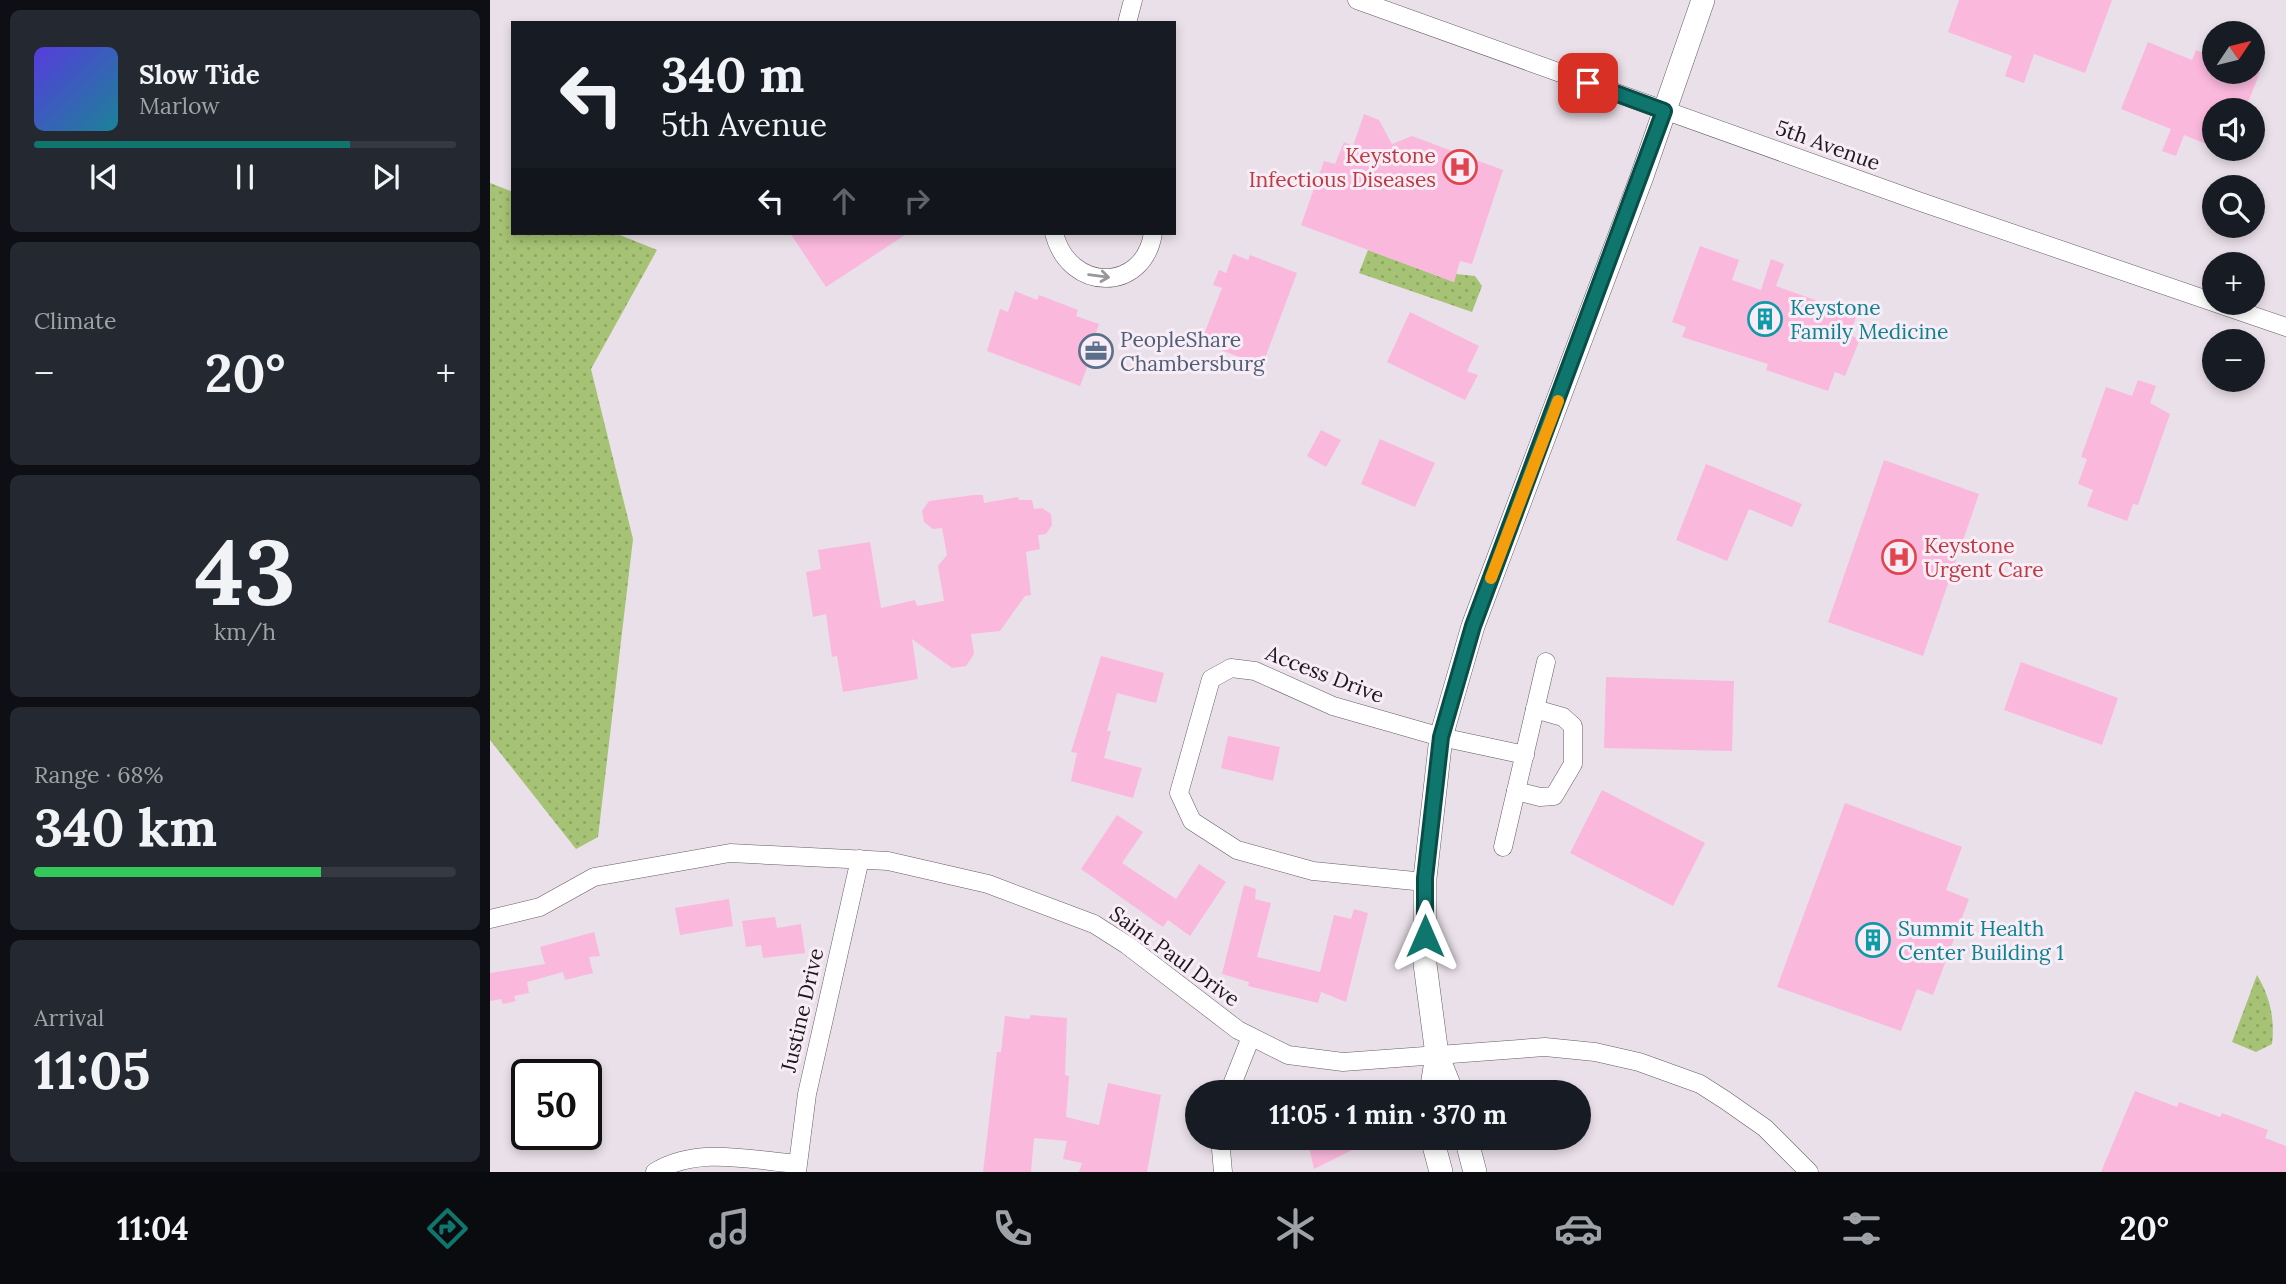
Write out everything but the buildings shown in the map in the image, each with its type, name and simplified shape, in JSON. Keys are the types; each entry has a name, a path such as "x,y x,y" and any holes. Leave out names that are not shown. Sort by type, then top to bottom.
{"main road":[{"path":"1446,1080 1437,1055 1425,964 1425,882 1441,737 1473,626 1703,0"},
{"path":"1433,1080 1437,1055"},
{"path":"1436,1150 1441,1172"},
{"path":"1469,1150 1475,1172"}],"street":[{"path":"1128,21 1133,0"},
{"name":"5th Avenue","path":"1357,0 1664,111 2286,327"},
{"path":"1055,235 1059,250 1068,263 1081,272 1104,278 1127,272 1140,263 1152,235"},
{"path":"1503,847 1546,662"},
{"name":"Access Drive","path":"1425,882 1313,871 1237,850 1192,821 1179,793 1211,679 1231,668 1255,671 1333,706 1441,737 1525,755"},
{"path":"1516,791 1540,797 1554,796 1573,764 1573,726 1563,717 1535,709"},
{"name":"Saint Paul Drive","path":"490,919 540,907 594,877 730,853 888,862 988,884 1094,924 1128,945 1251,1037 1288,1055 1313,1061 1343,1062 1545,1047 1595,1052 1656,1066 1700,1084 1765,1128 1809,1172"},
{"name":"Justine Drive","path":"797,1168 807,1094 860,859"},
{"path":"1234,1080 1251,1037"},
{"path":"1221,1150 1223,1172"},
{"path":"655,1172 669,1163 706,1156 797,1168"}],"green space":[{"path":"490,183 511,191 511,235 620,235 657,250 591,369 633,539 598,837 576,849 490,740"},
{"path":"1368,250 1454,282 1456,274 1475,276 1482,286 1472,312 1359,273"},
{"path":"2257,975 2270,1008 2273,1035 2272,1044 2256,1052 2232,1042"}],"slow traffic":[{"path":"1491,578 1558,401"}],"place":[{"name":"Keystone Infectious Diseases","path":"1460,167"},
{"name":"Keystone Family Medicine","path":"1765,319"},
{"name":"PeopleShare Chambersburg","path":"1096,351"},
{"name":"Keystone Urgent Care","path":"1899,557"},
{"name":"Summit Health Center Building 1","path":"1873,940"}],"route":[{"path":"1425,936 1425,878 1441,737 1473,626 1664,111 1588,83"}]}
